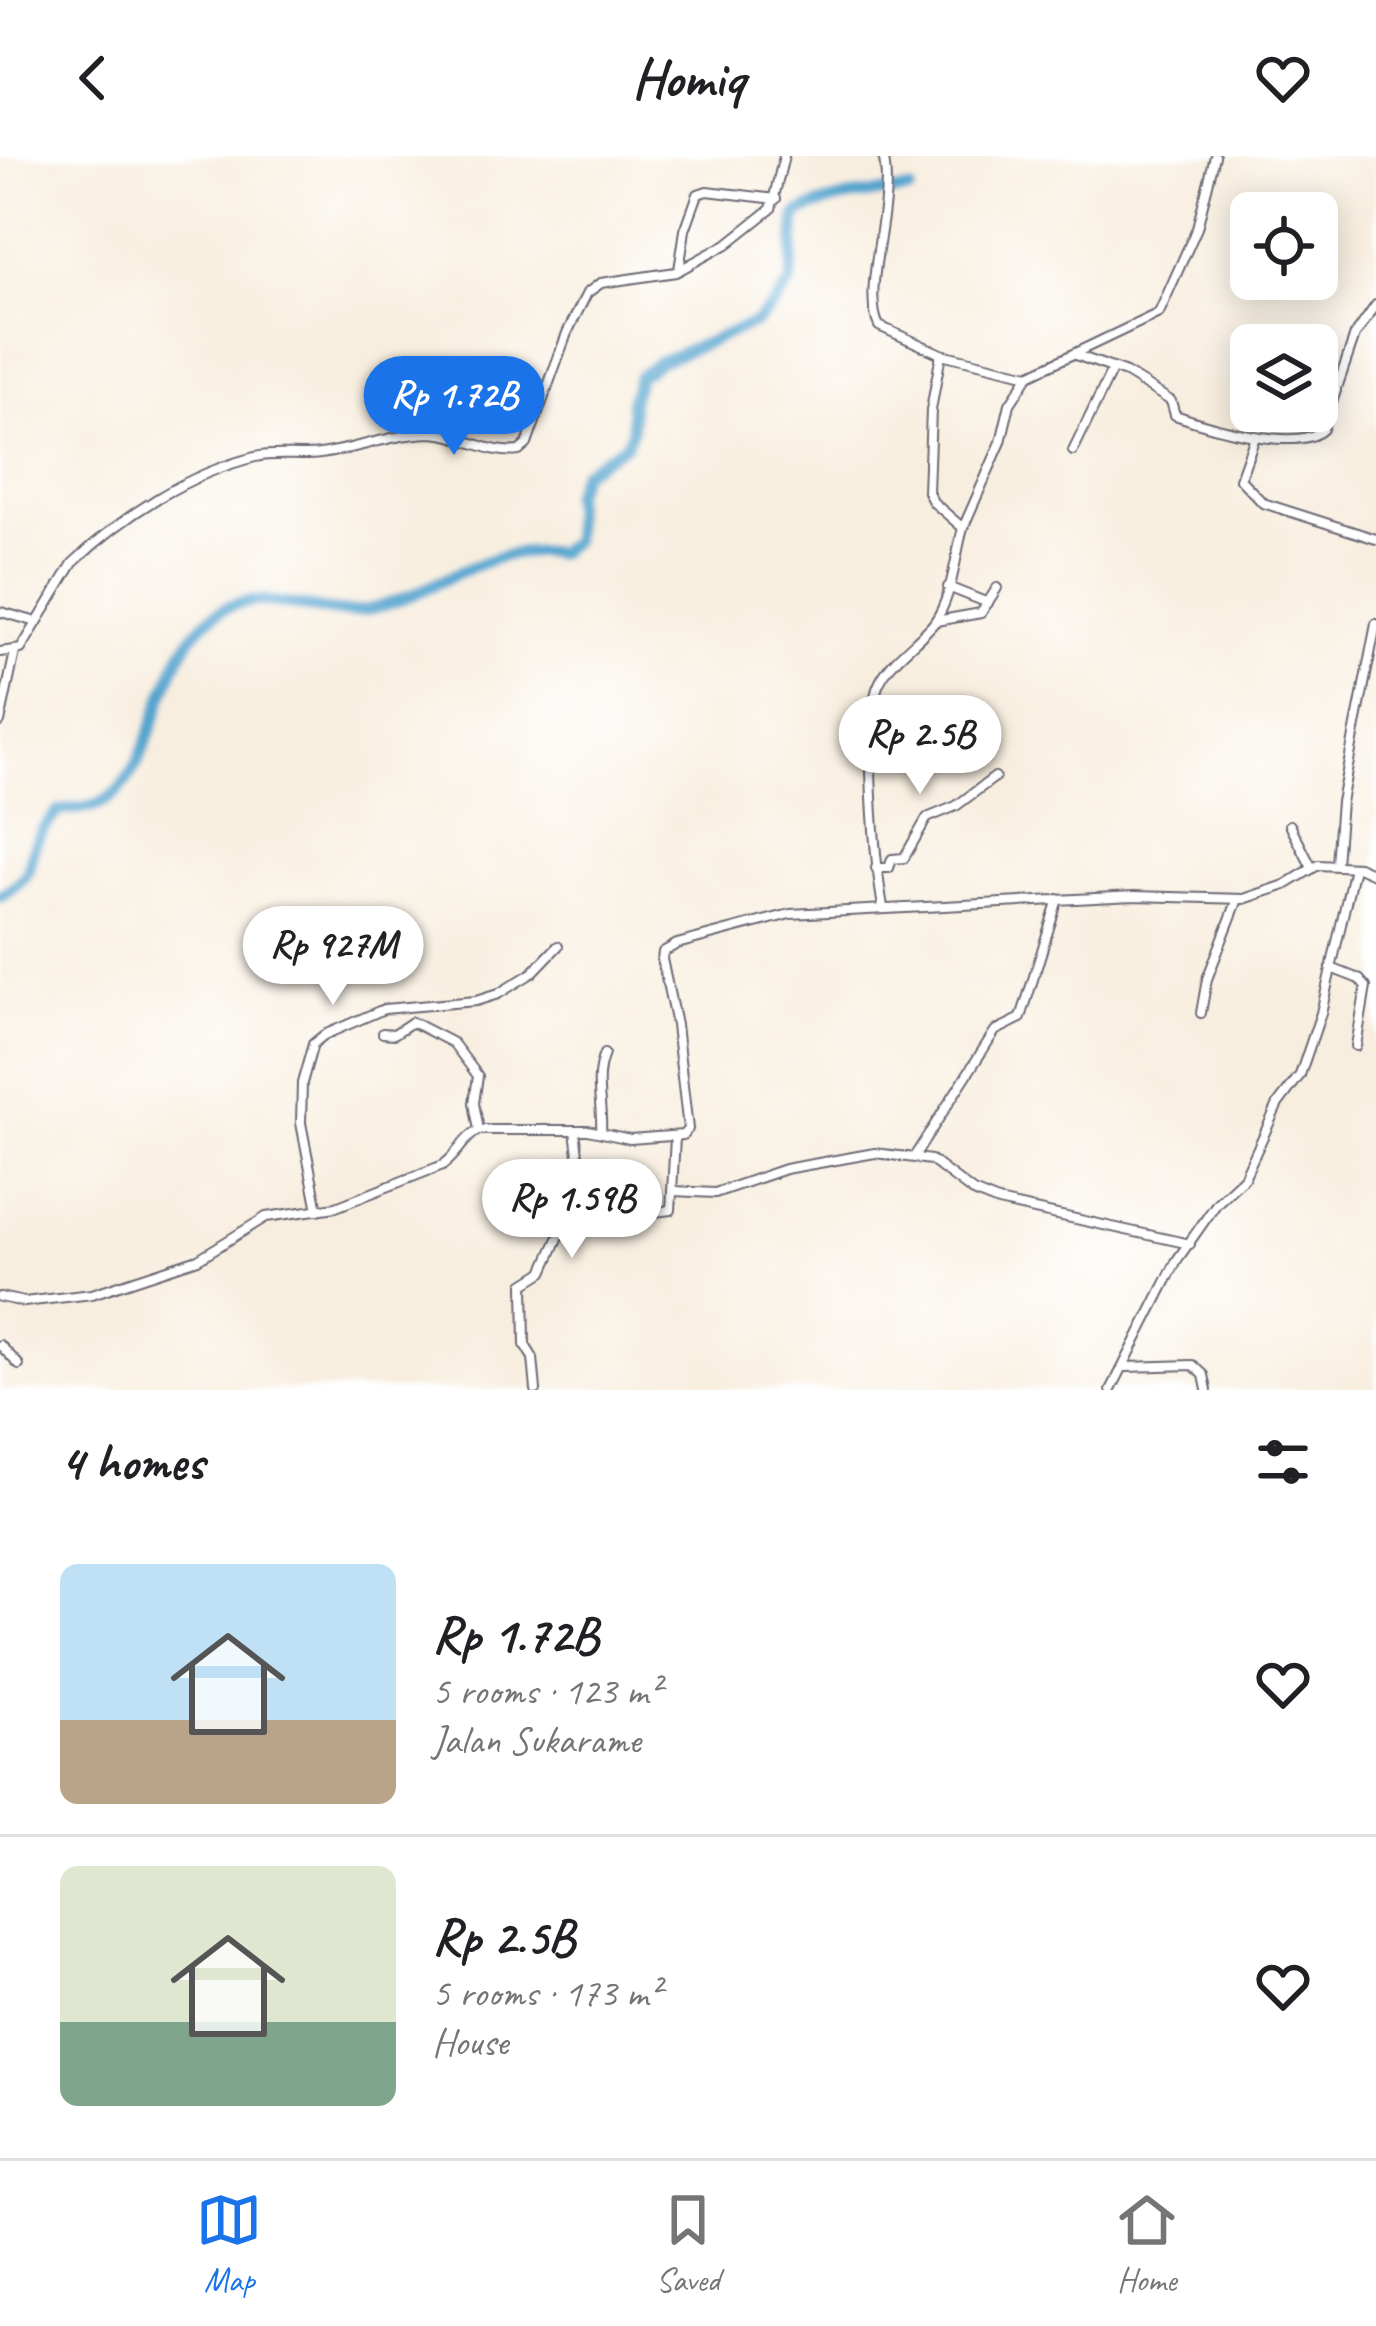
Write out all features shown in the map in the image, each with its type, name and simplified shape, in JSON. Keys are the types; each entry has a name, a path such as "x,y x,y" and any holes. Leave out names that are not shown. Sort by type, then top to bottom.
{"street":[{"path":"0,652 21,650 73,563 110,531 188,481 267,455 316,455 416,434 454,435 500,451 519,451 527,444 566,333 587,293 601,283 679,270 727,244 765,217 776,199 784,156"},
{"path":"883,156 887,186 875,320 900,338 941,354 1029,375"},
{"path":"883,907 876,868 876,692 893,663 935,621 963,527 1001,442 1010,404 1029,375 1153,319 1164,307 1196,228 1215,156"},
{"path":"679,270 685,230 698,194 776,199"},
{"path":"1072,354 1113,368 1170,400 1175,415 1255,437 1312,437 1321,432 1335,403 1355,335 1376,305"},
{"path":"941,354 932,410 928,492 963,527"},
{"path":"1073,451 1113,368"},
{"path":"1255,437 1240,477 1254,497 1376,539"},
{"path":"948,586 988,603"},
{"path":"935,621 972,617 997,588"},
{"path":"1,612 37,622"},
{"path":"1336,864 1340,805 1376,624"},
{"path":"0,722 15,652"},
{"path":"876,868 889,868 892,859 904,858 928,818 956,806 995,777"},
{"path":"1290,825 1312,868"},
{"path":"0,1298 24,1302 92,1294 198,1259 266,1217 336,1207 442,1165 479,1130 574,1130 630,1139 687,1132 676,1025 663,968 663,952 677,944 790,914 1058,899 1238,899 1286,885 1312,868 1336,864 1376,874"},
{"path":"1111,1390 1178,1260 1217,1203 1244,1178 1278,1104 1300,1076 1354,867"},
{"path":"913,1158 995,1031 1022,1018 1058,899"},
{"path":"1201,1013 1207,980 1238,899"},
{"path":"317,1210 301,1123 302,1083 313,1044 384,1009 476,1001 498,994 532,973 558,946"},
{"path":"1331,968 1359,979 1366,987 1356,1046"},
{"path":"383,1033 394,1034 412,1022 454,1045 478,1076 474,1099 479,1130"},
{"path":"602,1132 597,1084 604,1054"},
{"path":"536,1390 533,1358 525,1345 524,1284 543,1271 564,1222 579,1163 574,1130"},
{"path":"564,1222 672,1209 675,1137"},
{"path":"674,1191 715,1193 785,1169 871,1154 913,1158 935,1162 970,1190 998,1202 1190,1244"},
{"path":"0,1346 19,1365"},
{"path":"1126,1367 1193,1366 1204,1375 1207,1390"}],"waterway":[{"path":"0,896 27,874 40,834 59,811 96,805 117,792 133,771 179,659 194,634 215,614 252,601 328,611 367,610 505,556 557,553 573,541 573,494 582,472 626,444 639,376 658,362 755,323 775,304 791,282 796,215 837,200 910,190"}]}
